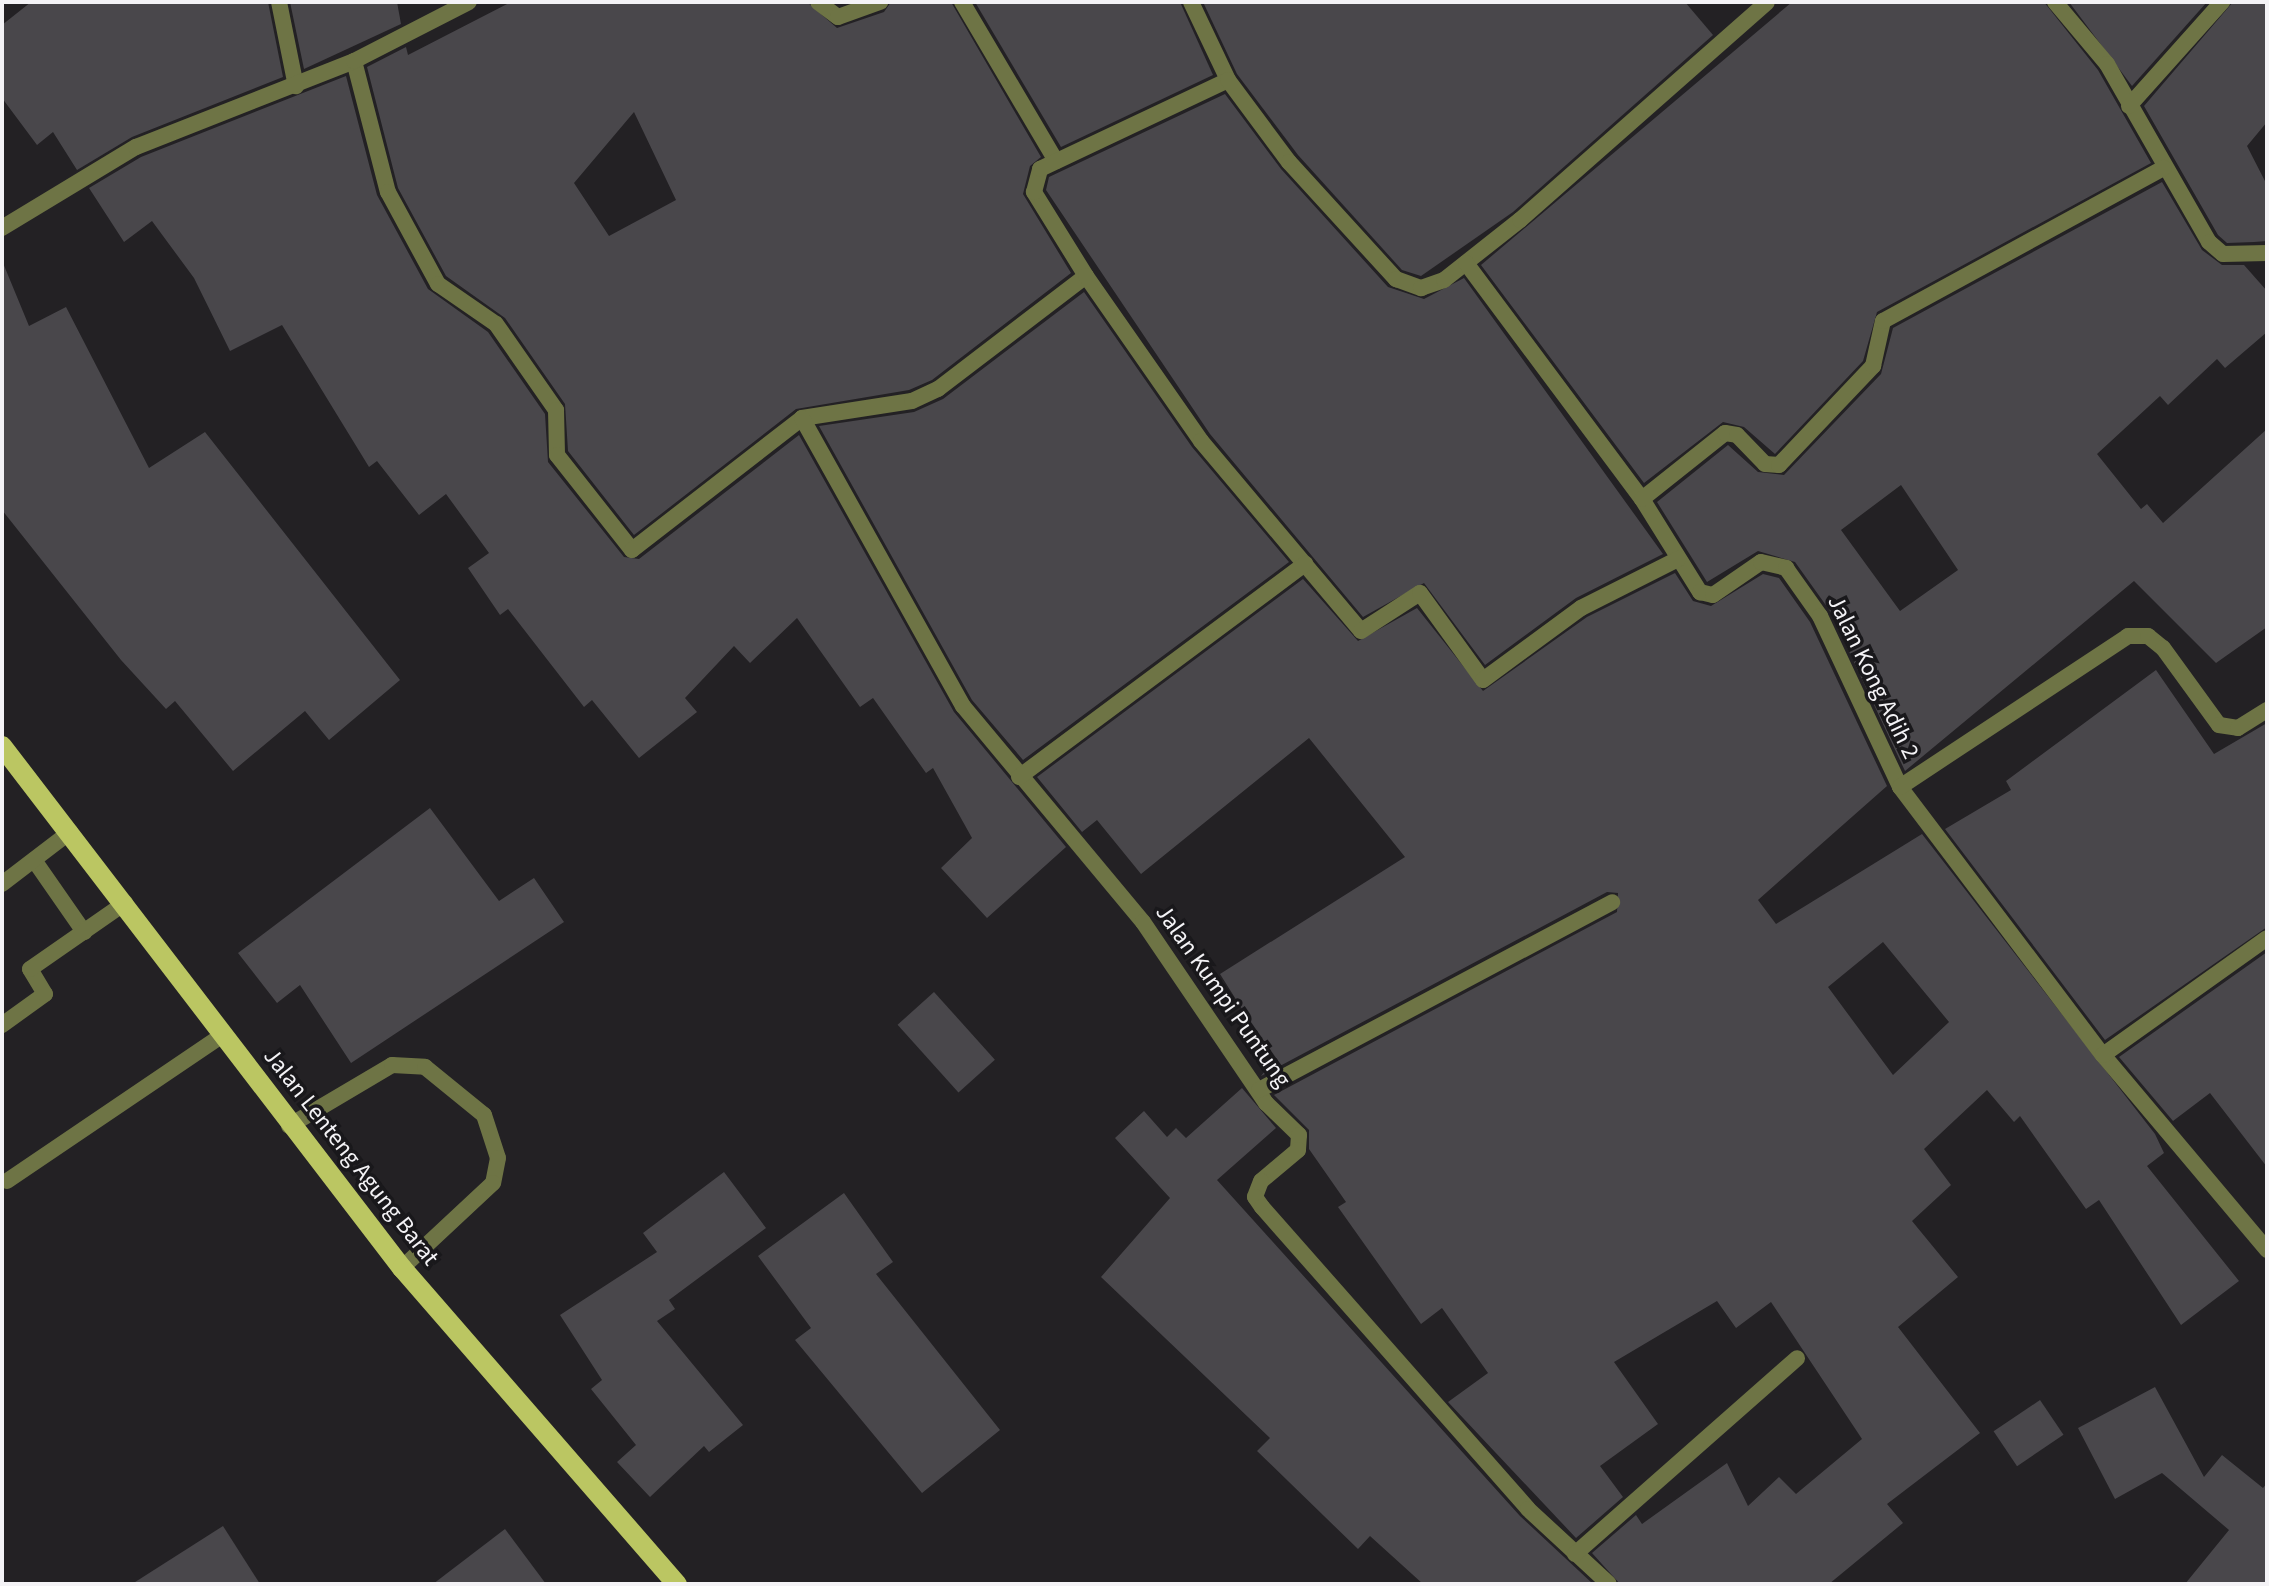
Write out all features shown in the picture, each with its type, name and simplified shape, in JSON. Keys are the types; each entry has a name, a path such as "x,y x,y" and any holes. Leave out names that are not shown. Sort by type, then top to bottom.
{"main road":[{"name":"Jalan Lenteng Agung Barat","path":"2,746 224,1034 289,1126 402,1268 677,1584"}],"street":[{"path":"279,2 296,86"},
{"path":"2,228 136,147 354,61 469,2"},
{"path":"818,2 838,17 880,2"},
{"path":"962,2 1056,161"},
{"path":"1191,2 1228,80 1289,162 1396,279 1421,288 1466,263 1767,2"},
{"path":"2055,2 2107,64 2209,242 2223,254 2267,253"},
{"path":"2129,106 2222,2"},
{"path":"354,61 388,192 438,284 496,324 556,410 557,455 632,550 802,418 912,401 938,389 1086,276"},
{"path":"1228,80 1040,169 1034,192 1086,276 1201,441 1361,631 1420,593 1483,680 1581,608 1678,559"},
{"path":"1642,499 1725,433 1737,435 1765,464 1779,465 1873,366 1883,321 2164,168"},
{"name":"Jalan Kong Adih 2","path":"1466,263 1642,499 1700,592 1713,595 1761,562 1786,568 1820,616 1900,787 2103,1055 2267,1250"},
{"name":"Jalan Kumpi Puntung","path":"802,418 963,706 1019,777 1143,922 1259,1090 1301,1143 1261,1181 1255,1197 1575,1554 1609,1584"},
{"path":"1019,777 1305,564"},
{"path":"1900,787 2128,636 2148,636 2163,648 2219,725 2238,728 2267,710"},
{"path":"2,884 70,832"},
{"path":"34,860 84,932"},
{"path":"1259,1090 1612,902"},
{"path":"2,1025 45,994 30,969 125,903"},
{"path":"2103,1055 2267,938"},
{"path":"7,1181 224,1034"},
{"path":"289,1126 402,1065 425,1067 484,1115 498,1158 493,1183 402,1268"},
{"path":"1575,1554 1797,1358"}],"building":[{"path":"31,2 268,2 283,77 132,137 77,170 53,132 37,145 2,98 2,25"},
{"path":"290,2 397,2 401,24 304,69"},
{"path":"511,2 807,2 837,28 884,12 891,2 951,2 1041,157 1030,166 1023,194 1071,273 932,380 909,390 796,409 634,535 568,451 565,404 505,318 446,276 398,188 367,67 406,47 408,55","holes":["634,112 676,200 609,236 574,183"]},
{"path":"975,2 1180,2 1213,75 1061,147"},
{"path":"1203,2 1685,2 1713,35 1513,212 1421,276 1402,270 1298,155 1237,74"},
{"path":"1792,2 2044,2 2098,70 2151,163 1877,312 1863,361 1775,454 1744,427 1723,422 1644,483 1481,265"},
{"path":"2069,2 2207,2 2132,86"},
{"path":"2233,2 2267,2 2267,122 2247,146 2267,185 2267,241 2227,243 2218,235 2144,106"},
{"path":"346,76 377,195 428,289 488,332 545,414 548,462 624,557 639,559 799,435 954,712 1066,847 987,918 941,868 972,838 933,768 926,773 873,698 860,707 797,618 750,663 734,646 685,698 697,712 639,758 592,700 584,707 508,609 500,615 468,568 489,553 446,494 419,515 377,461 369,467 282,325 230,351 194,278 152,221 124,242 89,188 141,157"},
{"path":"1225,94 1281,169 1388,287 1424,299 1464,278 1663,554 1576,598 1485,665 1424,583 1363,617 1210,434 1046,190 1049,177"},
{"path":"2162,182 2202,250 2222,265 2244,265 2267,291 2267,332 2225,368 2217,359 2168,405 2160,396 2097,454 2141,509 2147,504 2163,523 2267,429 2267,627 2216,663 2134,581 1905,771 1830,611 1795,562 1758,551 1707,582 1657,502 1728,445 1758,472 1784,475 1881,374 1893,328","holes":["1901,485 1958,570 1900,611 1841,530"]},
{"path":"3,263 29,326 66,307 149,468 205,432 400,680 329,740 305,711 233,771 175,701 166,709 121,660 2,510"},
{"path":"1084,292 1192,447 1289,562 1023,760 972,700 819,426 914,412 943,399"},
{"path":"1675,573 1693,601 1711,606 1763,574 1779,578 1810,622 1887,786 1758,900 1776,924 1922,834 2155,1134 2164,1153 2147,1166 2239,1281 2181,1325 2099,1200 2086,1209 2020,1116 2014,1122 1987,1090 1924,1149 1951,1185 1912,1221 1958,1277 1898,1327 1980,1433 1887,1504 1903,1523 1829,1584 1620,1584 1592,1553 1636,1515 1642,1524 1727,1463 1748,1506 1779,1477 1796,1494 1862,1439 1771,1302 1736,1328 1717,1301 1614,1362 1658,1424 1600,1466 1623,1497 1576,1538 1448,1402 1488,1373 1442,1308 1421,1324 1338,1207 1346,1202 1309,1149 1309,1130 1274,1095 1617,912 1618,893 1607,892 1261,1076 1274,1060 1220,974 1405,857 1309,738 1141,874 1097,820 1082,832 1037,777 1303,579 1358,641 1417,608 1483,691 1587,617","holes":["1883,942 1949,1022 1893,1075 1828,987"]},
{"path":"2156,670 2214,754 2267,723 2267,927 2105,1040 1945,829 2011,790 2006,781"},
{"path":"430,808 499,901 534,878 564,922 351,1063 300,985 277,1003 238,953"},
{"path":"2267,952 2267,1167 2210,1093 2173,1121 2119,1057"},
{"path":"934,992 995,1060 958,1092 898,1025"},
{"path":"1242,1088 1276,1128 1217,1180 1520,1516 1593,1584 1423,1584 1370,1536 1358,1549 1257,1451 1270,1438 1101,1277 1170,1198 1115,1138 1144,1111 1167,1137 1176,1128 1186,1138"},
{"path":"724,1172 766,1228 669,1300 675,1309 657,1321 743,1425 709,1452 704,1446 650,1497 617,1462 636,1445 591,1389 602,1380 560,1315 657,1252 643,1233"},
{"path":"844,1193 893,1262 876,1274 1000,1430 922,1493 795,1340 811,1328 758,1256"},
{"path":"2155,1387 2204,1477 2222,1455 2263,1488 2267,1483 2267,1584 2185,1584 2229,1530 2162,1473 2115,1499 2078,1428"},
{"path":"2040,1400 2063,1435 2017,1466 1994,1431"},
{"path":"223,1526 260,1584 132,1584"},
{"path":"505,1529 546,1584 433,1584"}]}
